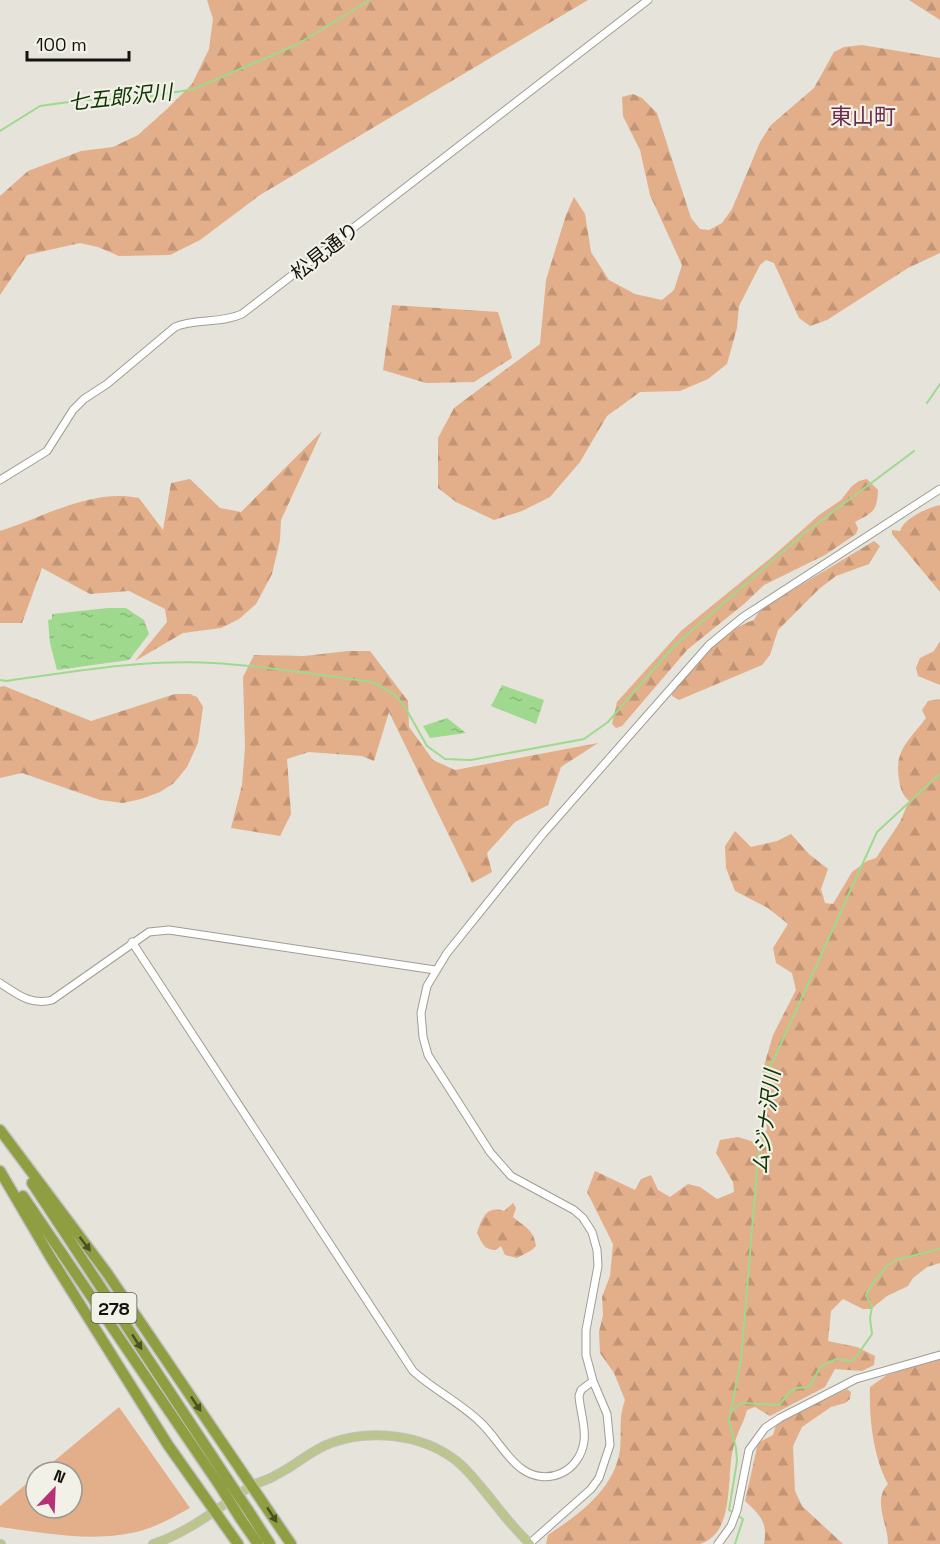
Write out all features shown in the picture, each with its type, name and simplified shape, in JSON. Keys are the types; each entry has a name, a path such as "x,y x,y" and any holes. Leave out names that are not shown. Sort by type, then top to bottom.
{"highway":[{"path":"0,1130 107,1273 291,1544"},
{"name":"278","path":"0,1135 244,1514 258,1544"},
{"name":"278","path":"0,1161 224,1483"},
{"path":"0,1171 51,1258 168,1445 238,1544"},
{"name":"278","path":"244,1514 270,1544"}],"main road":[{"path":"153,1544 174,1537 216,1512 253,1485 276,1475 330,1443 354,1437 385,1435 411,1439 433,1447 454,1459 473,1477 512,1526 530,1544"}],"street":[{"name":"松見通り","path":"0,480 47,451 73,410 84,399 107,384 175,327 182,324 221,321 242,315 648,0"},
{"path":"530,1544 584,1496 599,1478 610,1445 607,1414 593,1381 586,1355 585,1330 598,1266 597,1250 592,1232 583,1218 573,1210 528,1187 501,1166 438,1073 428,1055 421,1024 423,1001 435,970 542,835 688,666 709,645 743,617 940,489"},
{"path":"0,983 32,1001 52,1000 132,942 149,932 169,930 435,970"},
{"path":"132,942 408,1365 427,1384 477,1419 494,1435 523,1470 548,1477 557,1476 578,1459 585,1438 579,1396 581,1389 593,1381"},
{"path":"718,1544 734,1519 746,1459 752,1444 765,1428 856,1379 940,1355"}],"green space":[{"path":"207,0 588,0 260,195 200,240 170,255 119,256 98,247 80,243 27,255 0,295 0,196 28,171 81,151 113,147 138,135 167,109 192,84 209,49 213,19"},
{"path":"909,0 940,0 940,20"},
{"path":"862,45 940,58 940,253 908,268 827,320 810,326 799,318 774,263 766,260 760,265 739,306 737,328 727,364 708,379 680,391 640,392 607,416 580,462 550,497 522,511 494,520 456,502 438,488 438,438 454,408 540,344 546,280 566,215 574,197 585,214 591,252 609,280 635,294 662,300 674,290 682,265 650,195 640,150 623,116 622,97 633,94 642,98 657,113 691,218 700,229 709,230 722,223 732,209 760,142 771,125 814,88 834,52 844,47"},
{"path":"392,305 498,312 512,358 474,382 426,383 383,370"},
{"path":"322,431 281,520 280,540 272,574 256,604 239,619 221,628 183,633 135,661 167,622 165,609 129,591 90,594 42,568 22,623 0,623 0,531 86,500 121,496 139,498 163,530 171,483 190,479 220,508 241,512"},
{"path":"867,479 878,490 877,503 873,511 855,522 858,528 856,534 825,555 764,585 687,650 622,726 616,728 612,724 617,702 681,631 819,515 841,500 852,486"},
{"path":"940,505 940,592 892,534 892,530 900,531 911,518"},
{"path":"874,541 880,546 869,564 836,576 819,589 778,630 770,655 762,665 679,700 672,696 672,688 720,640 754,620 758,613 769,604"},
{"path":"940,641 940,685 918,676 916,668 920,658 934,651"},
{"path":"370,651 408,701 409,727 433,760 455,770 598,743 561,767 548,805 515,822 487,853 492,872 472,883 389,712 374,761 362,756 309,752 287,759 291,814 280,836 231,828 242,785 245,747 243,677 254,655 304,656"},
{"path":"4,686 91,721 175,694 190,694 197,697 203,707 198,743 187,767 174,783 160,792 123,803 100,800 22,773 0,778 0,687"},
{"path":"940,699 940,1263 927,1267 913,1278 908,1286 887,1296 871,1309 863,1309 843,1299 831,1311 828,1341 857,1347 875,1356 874,1365 862,1371 835,1369 825,1387 770,1416 755,1407 747,1410 731,1457 725,1515 720,1528 712,1538 700,1544 546,1544 548,1535 583,1509 603,1489 611,1477 620,1450 621,1419 625,1400 614,1373 600,1353 599,1332 603,1315 602,1297 610,1276 613,1244 587,1192 595,1171 635,1190 641,1179 651,1175 658,1190 670,1197 688,1184 700,1187 717,1199 734,1192 733,1182 716,1153 720,1140 738,1137 754,1142 767,1130 762,1073 773,1035 796,990 792,973 776,963 773,948 788,924 768,908 735,891 726,868 725,846 735,831 751,847 777,841 791,834 809,854 828,869 821,889 825,903 833,904 852,872 867,861 876,858 900,822 909,801 902,792 899,780 901,753 926,718 922,710 928,701"},
{"path":"513,1203 516,1208 513,1217 530,1232 536,1246 517,1258 505,1255 501,1246 496,1250 486,1247 477,1233 486,1214 493,1210 504,1211"},
{"path":"940,1358 940,1544 888,1544 881,1498 888,1484 873,1437 870,1387 887,1375"},
{"path":"847,1389 851,1392 850,1399 831,1407 802,1427 793,1446 795,1491 802,1506 843,1544 764,1544 764,1524 745,1501 758,1443 773,1435 776,1425 783,1419"},
{"path":"119,1407 190,1508 147,1529 123,1535 70,1536 0,1527 0,1506 24,1486 24,1520 84,1520 84,1460 55,1460"}],"water":[{"path":"126,608 144,620 149,634 129,660 57,670 50,643 48,620 52,619 52,614"},
{"path":"502,685 544,700 536,724 491,706"},
{"path":"447,718 466,733 430,738 423,726"}],"waterway":[{"name":"七五郎沢川","path":"0,131 40,106 83,100 135,99 194,89 298,44 370,0"},
{"path":"927,403 940,384"},
{"path":"0,680 161,663 187,662 253,666 372,682 394,694 405,707 427,746 445,759 471,760 584,739 608,722 675,645 806,532 914,451"},
{"name":"ムジナ沢川","path":"735,1544 743,1519 729,1510 737,1461 729,1420 741,1361 758,1158 769,1070 877,832 940,774"},
{"path":"732,1410 742,1403 779,1405 791,1391 809,1387 821,1366 837,1359 854,1360 872,1334 870,1318 872,1307 866,1295 873,1283 887,1266 896,1260 940,1249"}],"district":[{"name":"東山町","path":"863,116"}]}
